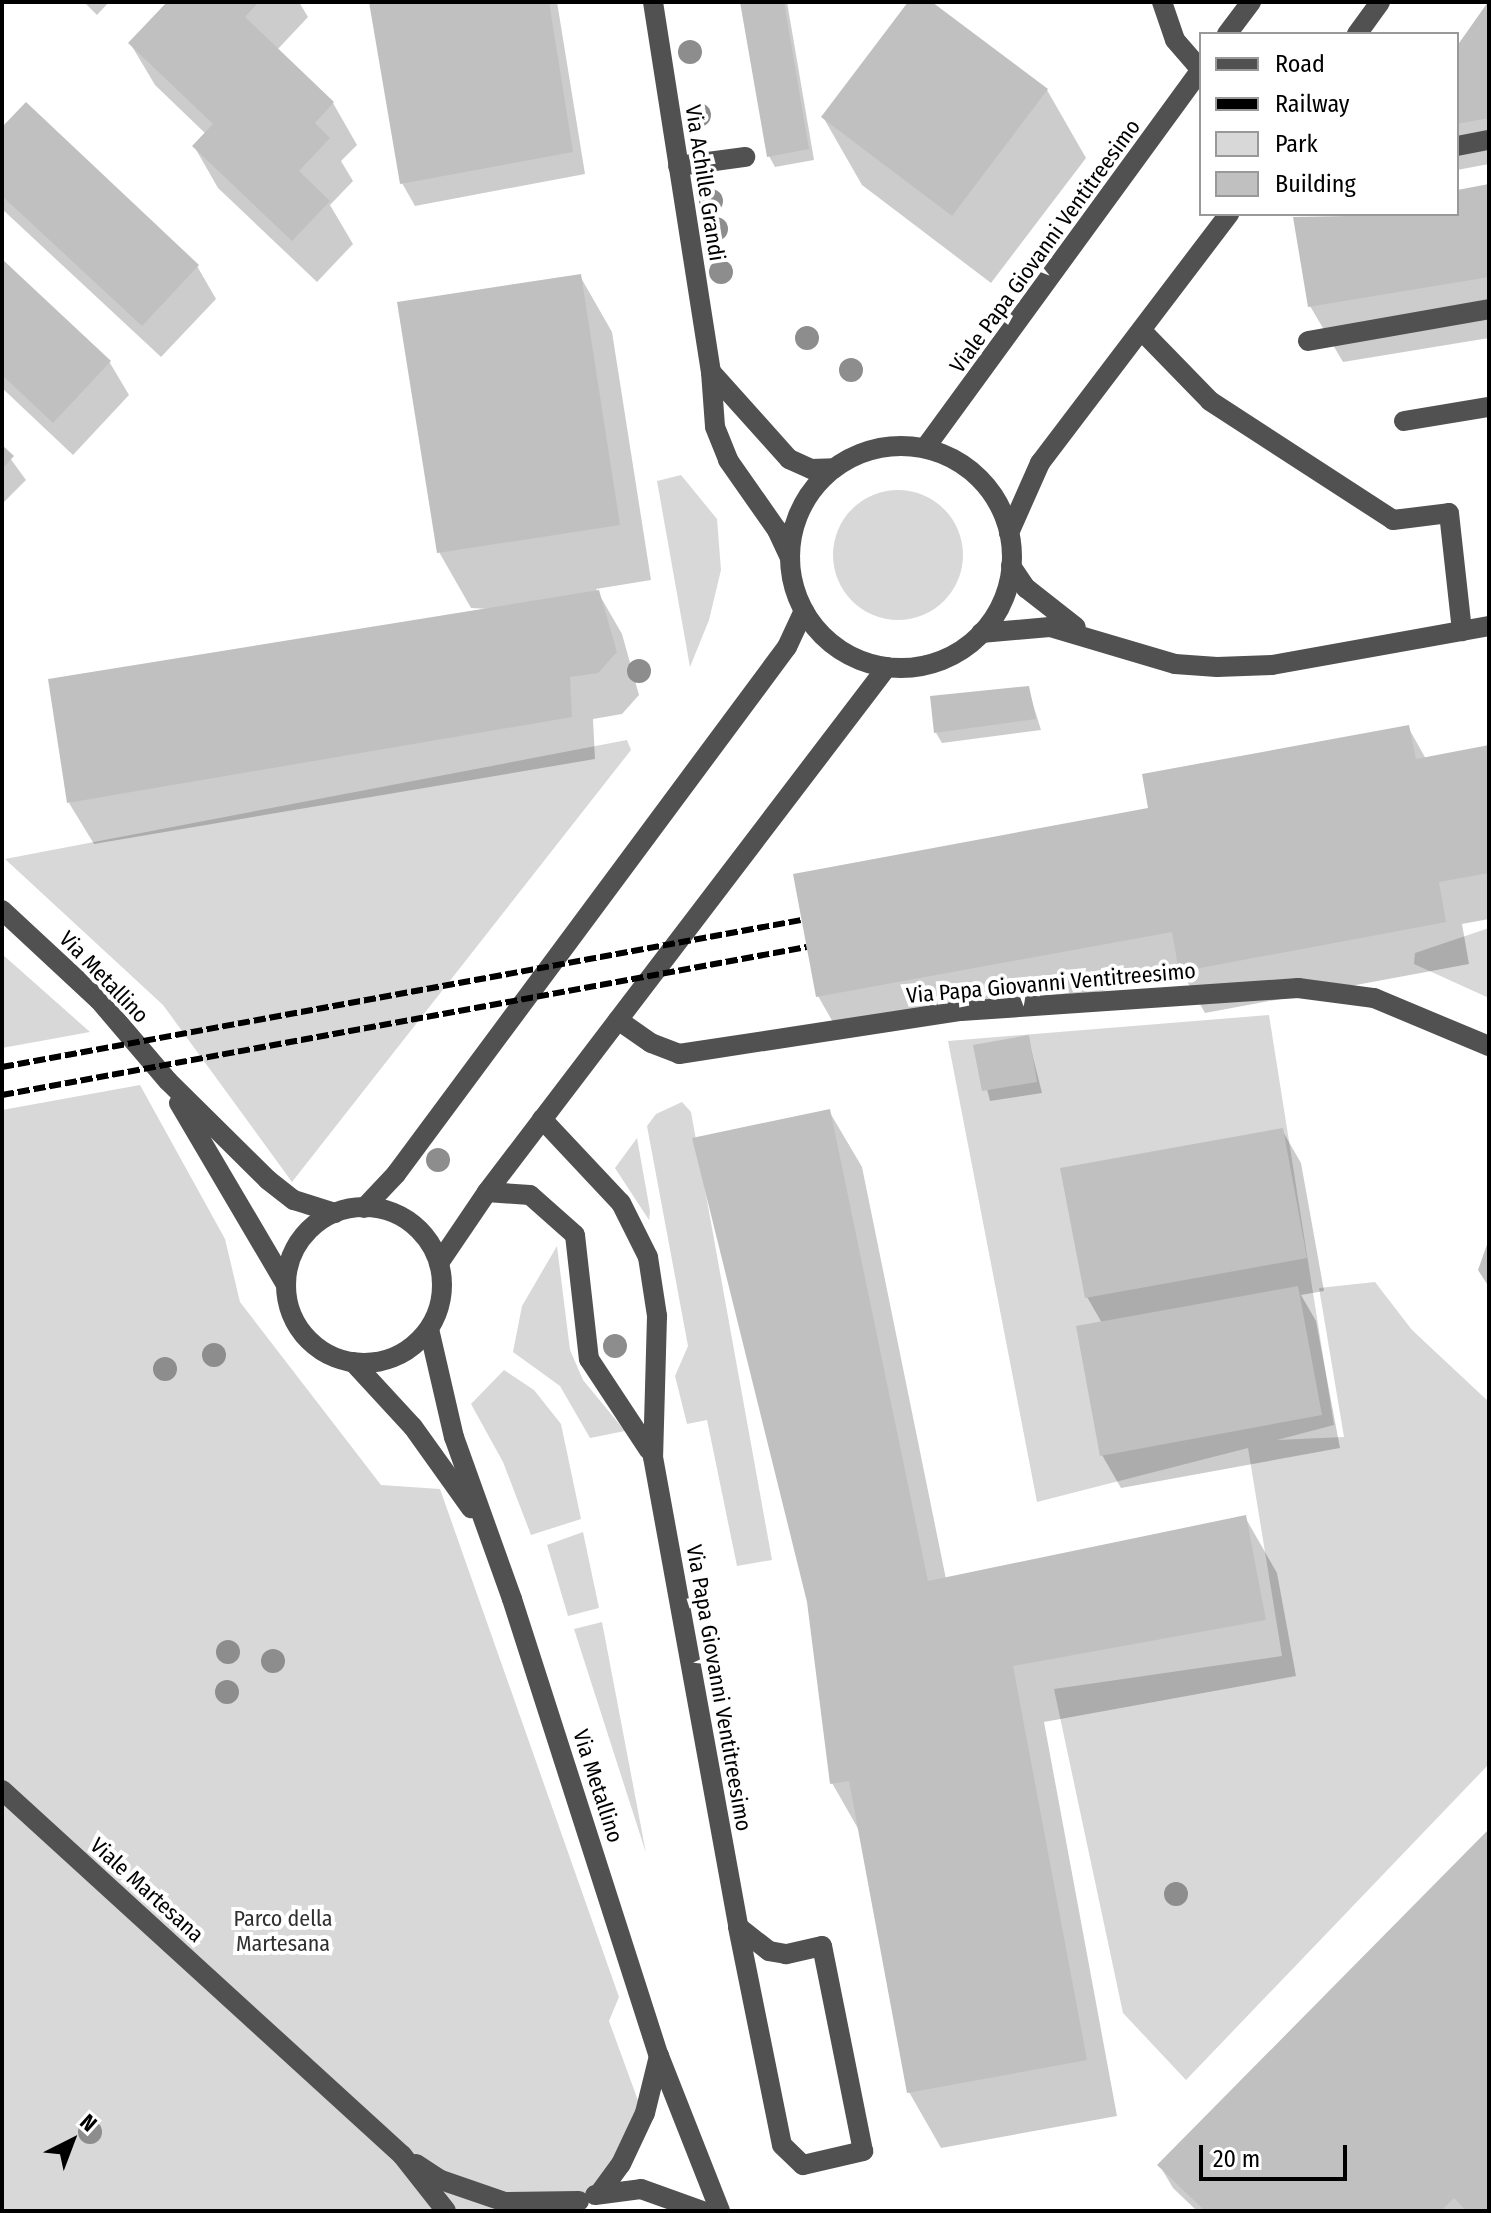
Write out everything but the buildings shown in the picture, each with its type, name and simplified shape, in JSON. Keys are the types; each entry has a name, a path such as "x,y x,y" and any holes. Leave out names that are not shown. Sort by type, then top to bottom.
{"street":[{"name":"Via Achille Grandi","path":"653,2 711,372 715,427 728,460 777,530 790,558"},
{"path":"1162,2 1175,40 1199,68"},
{"path":"1228,32 1251,2"},
{"path":"1358,32 1380,2"},
{"name":"Viale Papa Giovanni Ventitreesimo","path":"925,448 1199,73"},
{"path":"1459,146 1489,140"},
{"path":"678,166 745,157"},
{"path":"1009,533 1040,463 1143,332 1228,216"},
{"path":"1308,341 1489,309"},
{"path":"1143,332 1210,401 1393,520 1449,513 1462,631"},
{"path":"711,372 789,459 811,469 834,468"},
{"path":"1404,421 1489,407"},
{"path":"925,448 953,459 984,484 1009,533 1011,566 1002,602 981,633 938,662 887,667 846,653 804,611 790,558 799,511 834,468 867,451 925,448"},
{"path":"1011,566 1053,613 1094,638"},
{"path":"364,1208 396,1174 787,647 804,611"},
{"path":"981,633 1050,627 1175,664 1217,667 1272,665 1489,626"},
{"path":"439,1263 487,1192 887,667"},
{"name":"Via Metallino","path":"2,910 99,1000 168,1081 281,1191 306,1206 335,1213"},
{"name":"Via Papa Giovanni Ventitreesimo","path":"618,1020 651,1043 679,1054 961,1011 1298,988 1374,998 1489,1046"},
{"name":"Via Metallino","path":"168,1081 287,1285"},
{"name":"Via Papa Giovanni Ventitreesimo","path":"542,1119 621,1203 648,1257 657,1316 653,1457 738,1927 782,2145 803,2165 863,2151 822,1946 786,1954 769,1951 738,1927"},
{"name":"Via Papa Giovanni Ventitreesimo","path":"487,1192 530,1195 575,1235 589,1359 653,1457"},
{"path":"364,1208 392,1213 412,1224 439,1263 441,1297 429,1329 393,1358 353,1362 326,1353 307,1338 290,1308 287,1285 300,1242 335,1213 364,1208"},
{"name":"Via Metallino","path":"429,1329 439,1385 486,1533 659,2056 720,2211"},
{"name":"Via Metallino","path":"353,1362 413,1427 486,1533"},
{"name":"Viale Martesana","path":"2,1790 402,2155 446,2211"},
{"path":"580,2202 634,2138 659,2056"},
{"name":"Viale Martesana","path":"402,2155 441,2180 505,2202 580,2202 651,2191 702,2211"}],"green space":[{"path":"681,475 717,519 721,570 709,620 690,667 657,481"},
{"path":"898,490 923,495 944,509 958,530 963,555 958,580 944,601 923,615 898,620 873,615 852,601 838,580 833,555 838,530 852,509 873,495"},
{"path":"627,740 631,750 292,1182 163,1005 5,859"},
{"path":"1489,928 1489,998 1414,964 1415,953"},
{"path":"2,954 90,1032 2,1048"},
{"path":"1269,1015 1334,1425 1277,1440 1344,1437 1319,1288 1375,1282 1412,1330 1489,1402 1489,1764 1186,2080 1123,2013 1054,1689 1282,1656 1248,1448 1037,1502 948,1041"},
{"name":"Parco della Martesana","path":"140,1085 225,1239 240,1302 381,1485 440,1489 619,1997 609,2021 640,2106 599,2195 566,2211 2,2211 2,1110"},
{"path":"682,1102 691,1112 772,1560 737,1566 707,1420 687,1424 675,1376 688,1346 647,1126 656,1114"},
{"path":"637,1138 650,1211 649,1220 615,1168"},
{"path":"557,1246 570,1350 583,1380 625,1431 590,1438 560,1386 513,1352 522,1306"},
{"path":"504,1370 534,1390 561,1424 581,1519 531,1535 503,1462 471,1404"},
{"path":"583,1532 599,1608 568,1616 547,1545"},
{"path":"602,1622 646,1853 574,1629"}],"railway":[{"path":"2,1067 801,920"},
{"path":"2,1095 807,947"}]}
